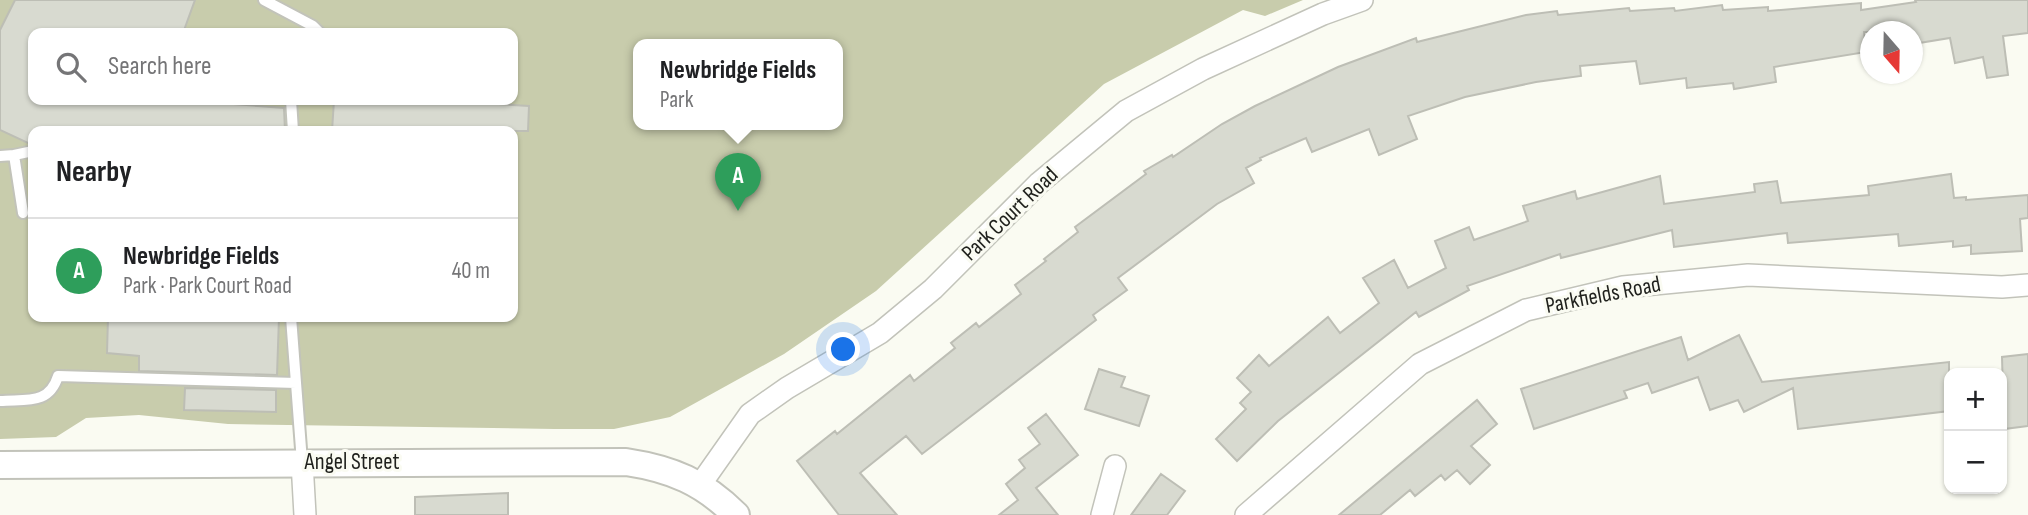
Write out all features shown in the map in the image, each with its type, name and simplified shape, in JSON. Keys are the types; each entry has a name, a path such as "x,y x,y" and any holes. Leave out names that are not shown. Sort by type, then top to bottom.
{"street":[{"name":"Park Court Road","path":"700,485 750,414 787,388 880,333 933,289 1039,183 1125,111 1215,63 1323,14 1362,0"},
{"name":"Parkfields Road","path":"1246,515 1420,364 1526,310 1623,287 1748,275 2002,287 2028,285"},
{"path":"302,462 304,515"},
{"name":"Angel Street","path":"0,466 626,462 654,466 700,485 717,496 736,515"},
{"path":"1102,515 1115,466"}],"lane":[{"path":"264,0 315,28"},
{"path":"291,105 293,126"},
{"path":"0,156 28,152"},
{"path":"14,155 23,214"},
{"path":"292,322 302,462"},
{"path":"0,401 47,396 54,389 58,376 296,383"}],"green space":[{"path":"0,0 1303,0 1265,16 1243,10 1104,84 876,291 784,354 670,417 614,429 555,429 228,424 139,415 86,418 56,437 0,439"}],"building":[{"path":"15,0 195,0 185,28 28,28 28,105 246,105 284,108 285,126 28,126 28,143 0,130 0,30"},
{"path":"1915,0 2028,0 2028,33 2003,36 2008,75 1987,78 1983,57 1955,63 1950,38 1923,42 1923,21 1860,21 1860,53 1774,67 1776,82 1734,89 1733,83 1687,88 1686,78 1640,84 1636,61 1580,66 1581,76 1536,82 1465,97 1408,116 1417,139 1379,155 1369,129 1312,152 1306,138 1260,158 1261,160 1246,168 1254,183 1217,204 1118,278 1127,290 1093,315 1096,320 922,454 906,436 860,473 897,515 839,515 797,461 835,431 837,434 910,375 914,381 955,348 951,343 976,323 979,327 1021,294 1015,285 1078,232 1075,227 1146,174 1144,171 1172,155 1173,157 1222,124 1255,106 1338,67 1416,38 1417,42 1526,15 1557,11 1558,15 1629,8 1630,11 1674,8 1675,11 1722,5 1723,10 1768,7 1768,11 1861,3 1861,10 1916,2"},
{"path":"334,105 529,106 528,131 518,131 518,126 332,126"},
{"path":"1951,174 1954,198 1966,197 1966,200 2028,195 2028,218 2020,219 2022,251 1971,254 1971,245 1953,247 1953,241 1899,246 1898,234 1788,243 1787,233 1674,247 1672,230 1561,258 1560,254 1467,286 1469,290 1419,317 1416,312 1278,421 1237,461 1216,439 1246,409 1240,403 1251,392 1237,378 1259,355 1269,366 1328,317 1340,333 1379,303 1363,278 1394,260 1408,288 1446,268 1435,241 1469,227 1474,240 1528,221 1523,206 1575,191 1577,199 1660,176 1664,204 1755,192 1754,184 1777,181 1781,203 1869,195 1868,186"},
{"path":"108,322 279,322 277,375 139,371 139,356 107,353"},
{"path":"1739,335 1762,382 1949,362 1949,368 1944,368 1944,412 1798,429 1793,388 1744,412 1738,400 1710,410 1698,377 1652,393 1648,383 1624,391 1627,398 1534,429 1521,389 1681,337 1688,360"},
{"path":"2028,354 2028,426 2007,429 2007,368 2002,368 2002,357"},
{"path":"1099,369 1125,377 1121,387 1149,396 1139,426 1085,409"},
{"path":"185,388 276,390 276,412 184,410"},
{"path":"1477,400 1497,424 1471,446 1490,465 1470,484 1457,470 1445,480 1441,475 1415,496 1410,490 1380,515 1339,515"},
{"path":"1046,414 1078,455 1036,488 1058,515 999,515 1018,500 1006,484 1025,468 1019,460 1040,444 1028,428"},
{"path":"1161,474 1185,491 1167,515 1131,515"},
{"path":"508,493 508,515 415,515 415,497"}],"place":[{"name":"Newbridge Fields","path":"738,211"}]}
